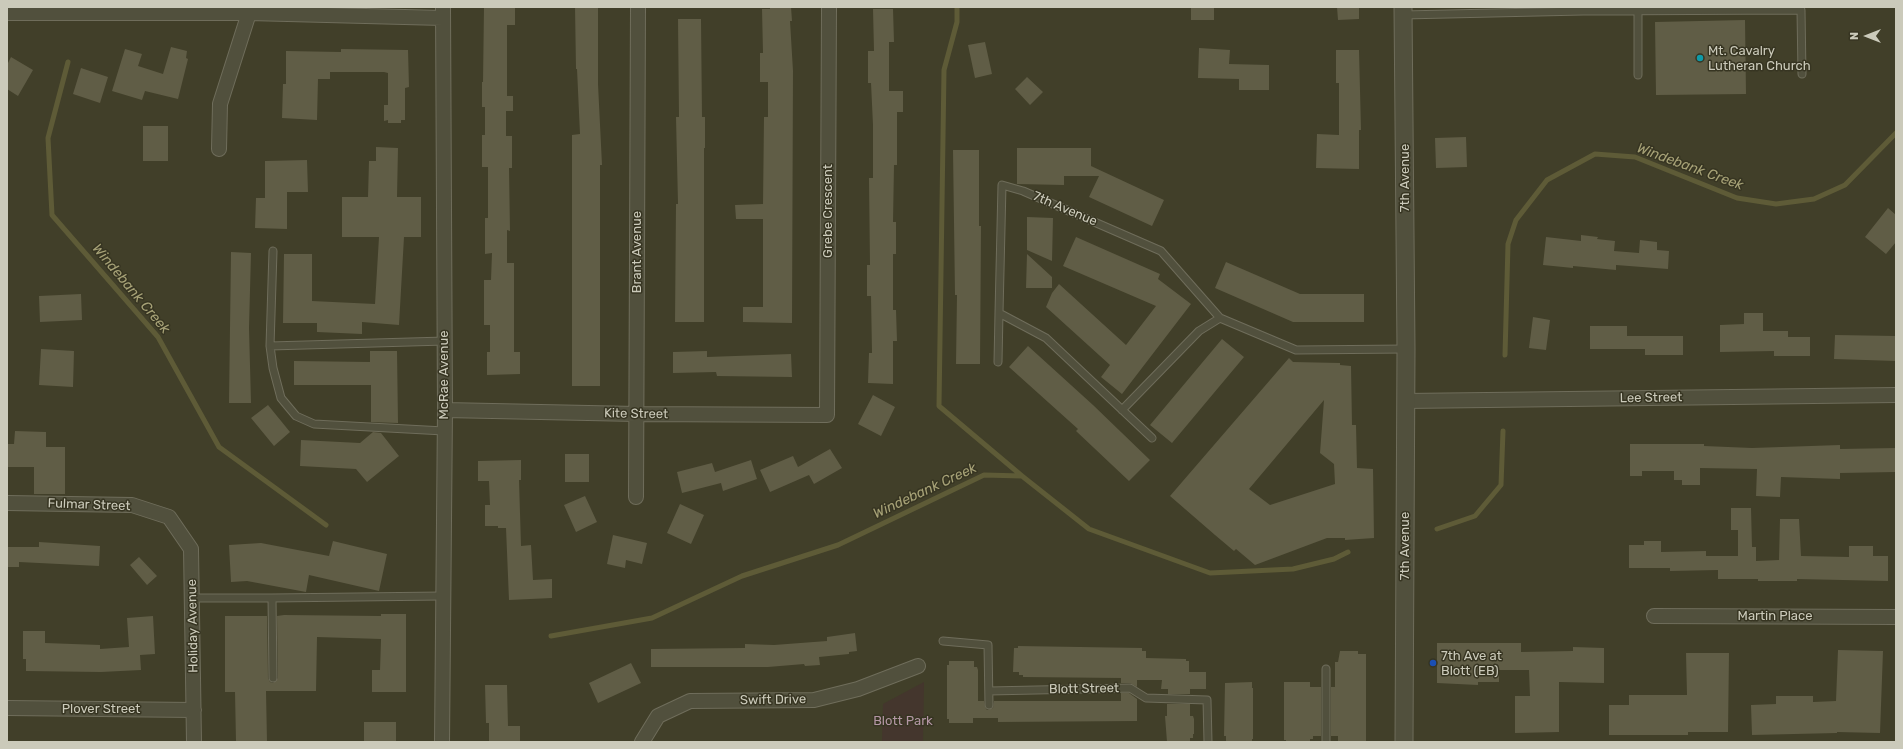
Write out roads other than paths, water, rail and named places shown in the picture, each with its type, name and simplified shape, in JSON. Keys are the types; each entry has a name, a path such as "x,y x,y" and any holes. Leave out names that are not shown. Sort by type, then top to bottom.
{"street":[{"name":"Brant Avenue","path":"636,497 638,7"},
{"name":"Grebe Crescent","path":"827,415 829,7"},
{"path":"7,13 249,10 443,12"},
{"path":"219,149 220,104 249,10"},
{"name":"7th Avenue","path":"1403,11 1406,349 1404,742"},
{"name":"McRae Avenue","path":"442,742 442,596 445,410 443,12"},
{"name":"Lee Street","path":"1405,401 1896,395"},
{"name":"Kite Street","path":"445,410 636,414 827,415"},
{"name":"Fulmar Street","path":"7,503 132,505 169,517"},
{"name":"Holiday Avenue","path":"169,517 191,549 194,742"},
{"name":"Martin Place","path":"1654,616 1896,617"},
{"name":"Swift Drive","path":"642,742 658,716 690,701 814,700 858,689 918,666"},
{"name":"Plover Street","path":"7,708 194,710"}],"lane":[{"path":"1403,11 1584,9 1638,11 1801,10 1802,74"},
{"path":"1638,11 1638,75"},
{"name":"7th Avenue","path":"998,362 1002,185 1023,191 1161,251 1220,318 1296,350 1406,349"},
{"path":"273,251 270,346 273,368 281,398 296,416 314,424 444,431"},
{"path":"999,313 1046,338 1152,438"},
{"path":"1122,410 1199,331 1220,318"},
{"path":"270,346 445,341"},
{"path":"192,598 442,596"},
{"path":"272,598 273,678"},
{"path":"943,641 988,645 989,706"},
{"path":"1326,669 1326,742"},
{"name":"Blott Street","path":"989,691 1130,688 1146,698 1207,700 1208,742"}],"waterway":[{"path":"957,7 957,22 944,70 939,406 1022,476"},
{"name":"Windebank Creek","path":"68,62 48,138 52,215 158,337 219,447 326,525"},
{"name":"Windebank Creek","path":"1505,355 1508,244 1516,220 1547,180 1595,154 1635,157 1737,198 1776,204 1814,199 1845,185 1896,133"},
{"name":"Windebank Creek","path":"1437,529 1475,516 1501,485 1503,431"},
{"name":"Windebank Creek","path":"551,636 652,618 742,576 838,545 984,475 1022,476 1089,529 1210,573 1293,569 1334,559 1348,552"}],"place":[{"name":"Mt. Cavalry Lutheran Church","path":"1700,58"},
{"name":"7th Ave at Blott (EB)","path":"1433,663"}],"park label":[{"name":"Blott Park","path":"903,721"}]}
